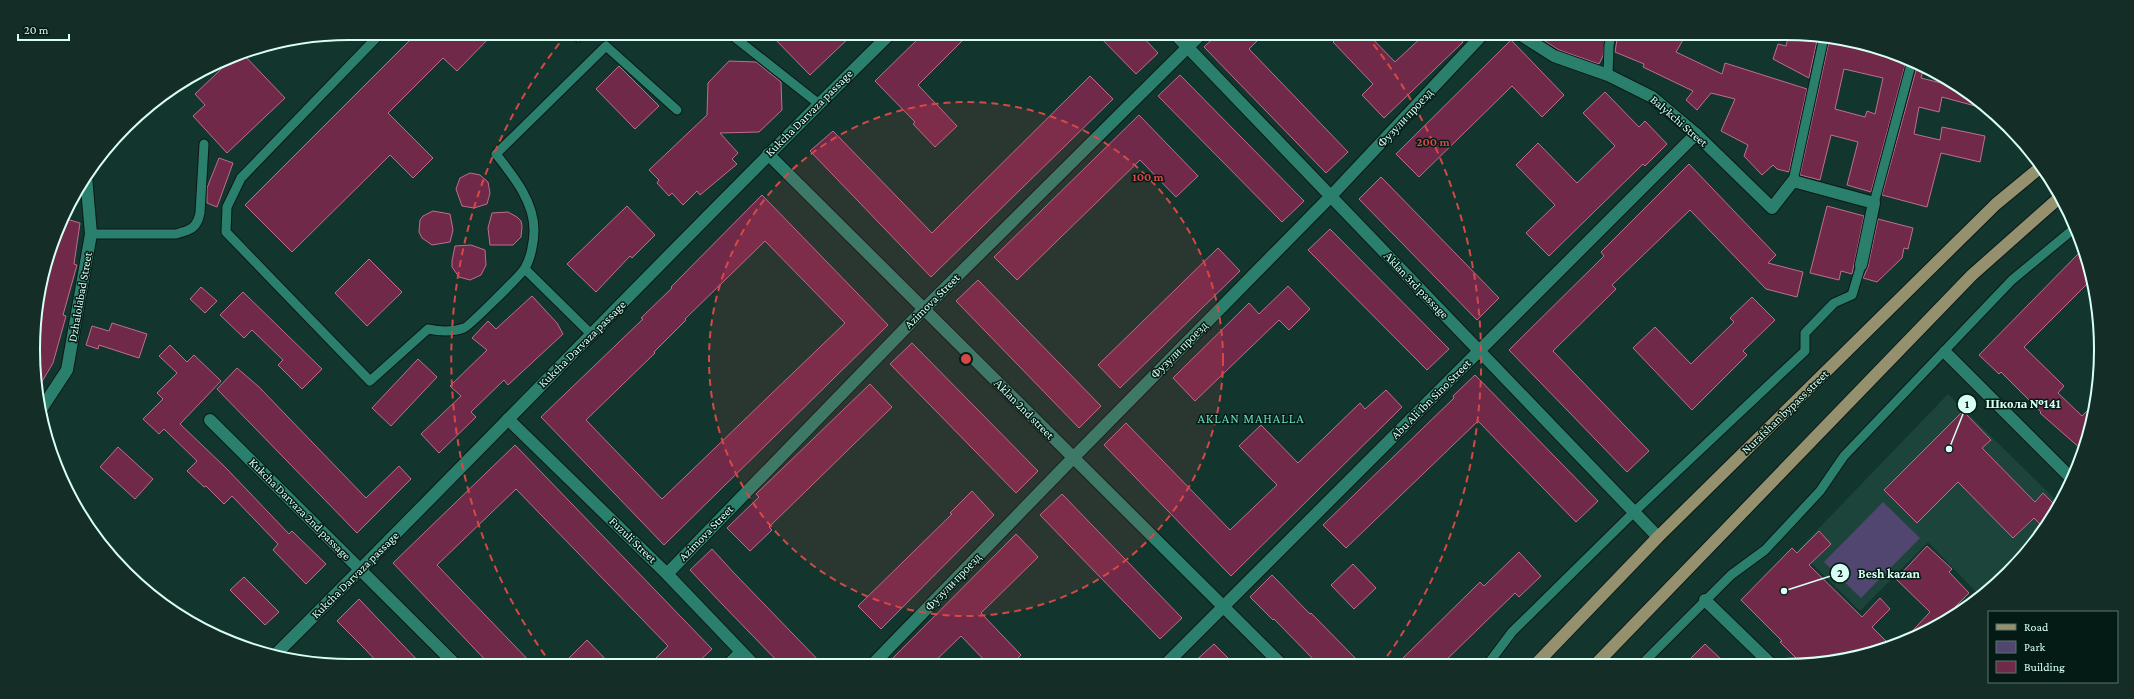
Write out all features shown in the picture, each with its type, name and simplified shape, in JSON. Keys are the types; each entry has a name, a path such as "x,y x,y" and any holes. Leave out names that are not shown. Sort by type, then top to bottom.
{"main road":[{"name":"Nurafshan bypass street","path":"1541,659 1658,537 1996,204 2037,170"},
{"path":"1601,659 1972,275 2056,201"}],"street":[{"name":"Kukcha Darvaza passage","path":"279,651 592,335 768,154 884,40"},
{"name":"Аklаn 3rd passage","path":"1180,40 1658,537"},
{"name":"Azimova Street","path":"667,574 924,309 1194,40"},
{"name":"Фузули проезд","path":"878,659 1331,196 1477,40"},
{"name":"Balykchi Street","path":"1529,40 1554,56 1608,75 1652,97 1696,134 1772,208 1793,181"},
{"name":"Abu Ali Ibn Sino Street","path":"1171,659 1696,134"},
{"name":"Аklаn 2nd street","path":"768,154 1276,659"},
{"path":"1793,181 1874,202 1861,265"},
{"name":"Dzhalolаbad Street","path":"45,403 67,370 91,234 87,186"},
{"path":"1945,352 2067,474"},
{"name":"Fuzuli Street","path":"508,419 667,574 748,659"},
{"name":"Kukcha Darvaza 2nd passage","path":"210,420 361,569 449,659"},
{"path":"1705,600 1766,659"},
{"path":"734,659 741,652"}],"lane":[{"path":"374,40 241,178 227,207 226,232 370,381 428,329 438,331 465,328 525,269 532,246 534,229 530,206 516,180 496,154 606,46 677,110"},
{"path":"737,40 819,104"},
{"path":"1608,75 1610,40"},
{"name":"Balykchi Street","path":"1793,181 1823,43"},
{"path":"1874,202 1910,67"},
{"path":"91,234 176,234 189,231 198,223 200,213 204,144"},
{"path":"1647,659 1730,575 1765,550 1820,491 1844,456 1945,352 2012,280 2070,232"},
{"path":"1492,659 1512,632 1634,512 1805,351 1805,334 1834,303 1852,296 1861,265"},
{"path":"525,269 592,335"}],"shaded area":[{"path":"1948,394 2055,499 2042,521 2017,554 1976,592 1928,542 1860,611 1798,550"}],"green space":[{"path":"1883,502 1920,538 1861,598 1824,562"}],"building":[{"path":"410,40 487,40 457,71 443,58 388,113 433,158 413,178 390,155 292,252 245,205"},
{"path":"776,40 847,40 810,75"},
{"path":"917,40 963,40 918,85 957,126 935,147 913,124 915,122 875,81"},
{"path":"1103,40 1146,40 1158,53 1136,74"},
{"path":"1212,40 1258,40 1249,49 1348,152 1326,173 1204,47"},
{"path":"1335,40 1374,40 1395,62 1419,40 1461,40 1463,42 1384,118 1362,95 1373,84 1333,42"},
{"path":"1511,40 1564,95 1542,117 1512,86 1419,177 1396,154"},
{"path":"1543,40 1605,40 1603,56 1599,64 1559,50"},
{"path":"1617,40 1683,40 1676,52 1722,74 1725,63 1807,89 1789,172 1777,169 1773,165 1762,175 1744,156 1748,145 1721,131 1735,99 1711,93 1697,110 1686,100 1693,91 1643,67 1644,64 1615,52"},
{"path":"1787,40 1817,42 1809,78 1773,59 1778,44 1786,46"},
{"path":"1829,44 1884,56 1905,65 1871,192 1847,185 1858,142 1831,135 1820,180 1800,175","holes":["1844,69 1883,78 1875,114 1867,111 1865,117 1835,109"]},
{"path":"246,58 285,98 227,153 193,116 205,105 195,94 223,68"},
{"path":"729,61 756,62 781,82 782,110 759,132 720,133 738,153 732,159 737,164 700,195 697,191 683,205 672,193 669,196 657,183 659,180 649,170 707,115 708,83"},
{"path":"619,66 659,106 635,129 596,89"},
{"path":"1916,70 1922,73 1921,78 1943,83 1976,106 1942,97 1939,112 1919,107 1914,134 1940,140 1942,127 1985,136 1980,162 1941,153 1927,207 1882,195"},
{"path":"1180,75 1304,201 1282,222 1158,96"},
{"path":"1090,76 1113,99 931,277 810,151 833,131 932,233"},
{"path":"1605,92 1639,127 1645,121 1667,144 1645,166 1643,164 1549,256 1526,233 1555,205 1516,165 1538,143 1577,183 1615,146 1583,113"},
{"path":"1139,115 1198,176 1176,197 1140,160 1017,280 994,257"},
{"path":"219,158 233,163 217,207 207,203 207,188"},
{"path":"1689,164 1776,255 1768,263 1803,272 1797,297 1766,289 1690,210 1612,285 1616,289 1553,351 1649,451 1627,472 1509,350 1604,256 1601,252"},
{"path":"470,173 480,175 488,182 490,193 487,204 474,208 462,206 456,189 460,178"},
{"path":"1381,177 1499,298 1477,320 1359,199"},
{"path":"762,195 888,325 664,545 541,417 643,319 641,318 672,288 671,287","holes":["765,241 845,323 662,499 586,420 655,353 654,352 686,320 685,319"]},
{"path":"627,206 655,235 632,258 630,256 596,292 567,264"},
{"path":"1827,206 1864,216 1852,274 1841,271 1839,280 1810,273"},
{"path":"433,211 450,214 453,230 450,242 432,245 422,238 419,232 420,220 423,216"},
{"path":"508,212 521,221 521,237 513,245 490,245 488,228 492,213"},
{"path":"1878,219 1913,228 1908,249 1904,248 1902,258 1877,282 1863,278 1868,267"},
{"path":"69,220 80,223 74,264 77,265 63,315 66,316 53,363 42,381 40,350 46,289 56,250"},
{"path":"1330,229 1449,349 1427,370 1308,250"},
{"path":"471,245 485,250 486,265 481,275 470,280 459,277 452,267 452,261 455,246"},
{"path":"1218,248 1240,271 1120,388 1098,365"},
{"path":"2079,253 2087,284 2024,347 2064,386 2058,393 2082,416 2088,410 2079,447 2040,413 2041,412 2001,372 1999,374 1979,355"},
{"path":"369,259 402,292 367,326 335,293"},
{"path":"978,280 1101,406 1079,428 956,301"},
{"path":"1288,286 1310,309 1289,330 1279,320 1195,401 1173,378 1249,303 1259,314"},
{"path":"201,287 217,301 205,313 190,299"},
{"path":"243,292 322,369 302,389 278,365 283,360 252,330 244,338 220,315"},
{"path":"532,296 557,323 563,334 508,385 504,380 471,412 476,417 439,453 421,434 461,396 450,386 487,350 472,338 488,321 496,329"},
{"path":"1752,297 1775,320 1743,351 1747,355 1692,410 1633,348 1655,327 1691,364 1734,322 1730,318"},
{"path":"112,323 147,334 139,358 99,345 98,349 86,345 92,326 109,331"},
{"path":"912,343 1038,471 1016,493 890,364"},
{"path":"170,345 187,362 194,355 221,381 180,424 226,468 289,534 292,531 326,564 306,584 273,550 278,544 232,496 224,504 206,486 204,487 187,471 197,461 164,429 159,434 143,419 163,399 157,393 177,373 159,356"},
{"path":"418,359 437,377 391,426 372,408"},
{"path":"237,368 259,387 366,498 399,466 411,479 357,533 217,389"},
{"path":"1475,375 1598,501 1576,522 1478,421 1346,548 1323,525 1454,398 1453,396"},
{"path":"870,384 892,407 769,527 772,530 750,551 727,528 759,497 756,494"},
{"path":"1386,390 1402,407 1231,576 1104,445 1126,423 1230,530 1277,485 1239,446 1261,425 1298,463 1360,403 1365,409"},
{"path":"1963,411 1991,440 1982,448 2035,502 2043,493 2053,503 2040,524 2034,518 2013,538 1958,482 1917,523 1884,490"},
{"path":"515,445 712,649 701,659 655,659 668,646 516,489 437,565 527,659 484,659 393,563"},
{"path":"118,447 153,479 135,499 100,467"},
{"path":"972,491 994,515 881,629 858,606 952,514 950,513"},
{"path":"1062,494 1182,618 1160,639 1040,515"},
{"path":"1819,531 1831,544 1809,565 1862,617 1880,598 1890,609 1872,627 1887,642 1845,653 1796,658 1780,642 1782,641 1741,600 1792,548 1797,553"},
{"path":"1016,534 1038,557 981,613 1021,655 1017,659 983,659 961,636 937,659 892,659"},
{"path":"1927,546 1952,569 1949,572 1969,593 1953,609 1939,618 1913,631 1930,612 1896,579"},
{"path":"712,549 817,659 775,659 690,570"},
{"path":"1519,552 1541,576 1519,597 1515,593 1447,659 1402,659 1480,582 1484,586"},
{"path":"1353,564 1376,588 1354,609 1331,585"},
{"path":"1272,575 1356,659 1313,659 1250,597"},
{"path":"244,577 279,612 265,625 230,590"},
{"path":"359,599 416,659 374,659 337,621"},
{"path":"587,640 605,659 568,659"},
{"path":"1214,644 1229,659 1198,659"},
{"path":"1705,644 1721,659 1690,659"}],"place":[{"name":"Школа №141","path":"1949,449"},
{"name":"Besh kazan","path":"1784,591"}],"district":[{"name":"AKLAN MAHALLA","path":"1251,418"}]}
